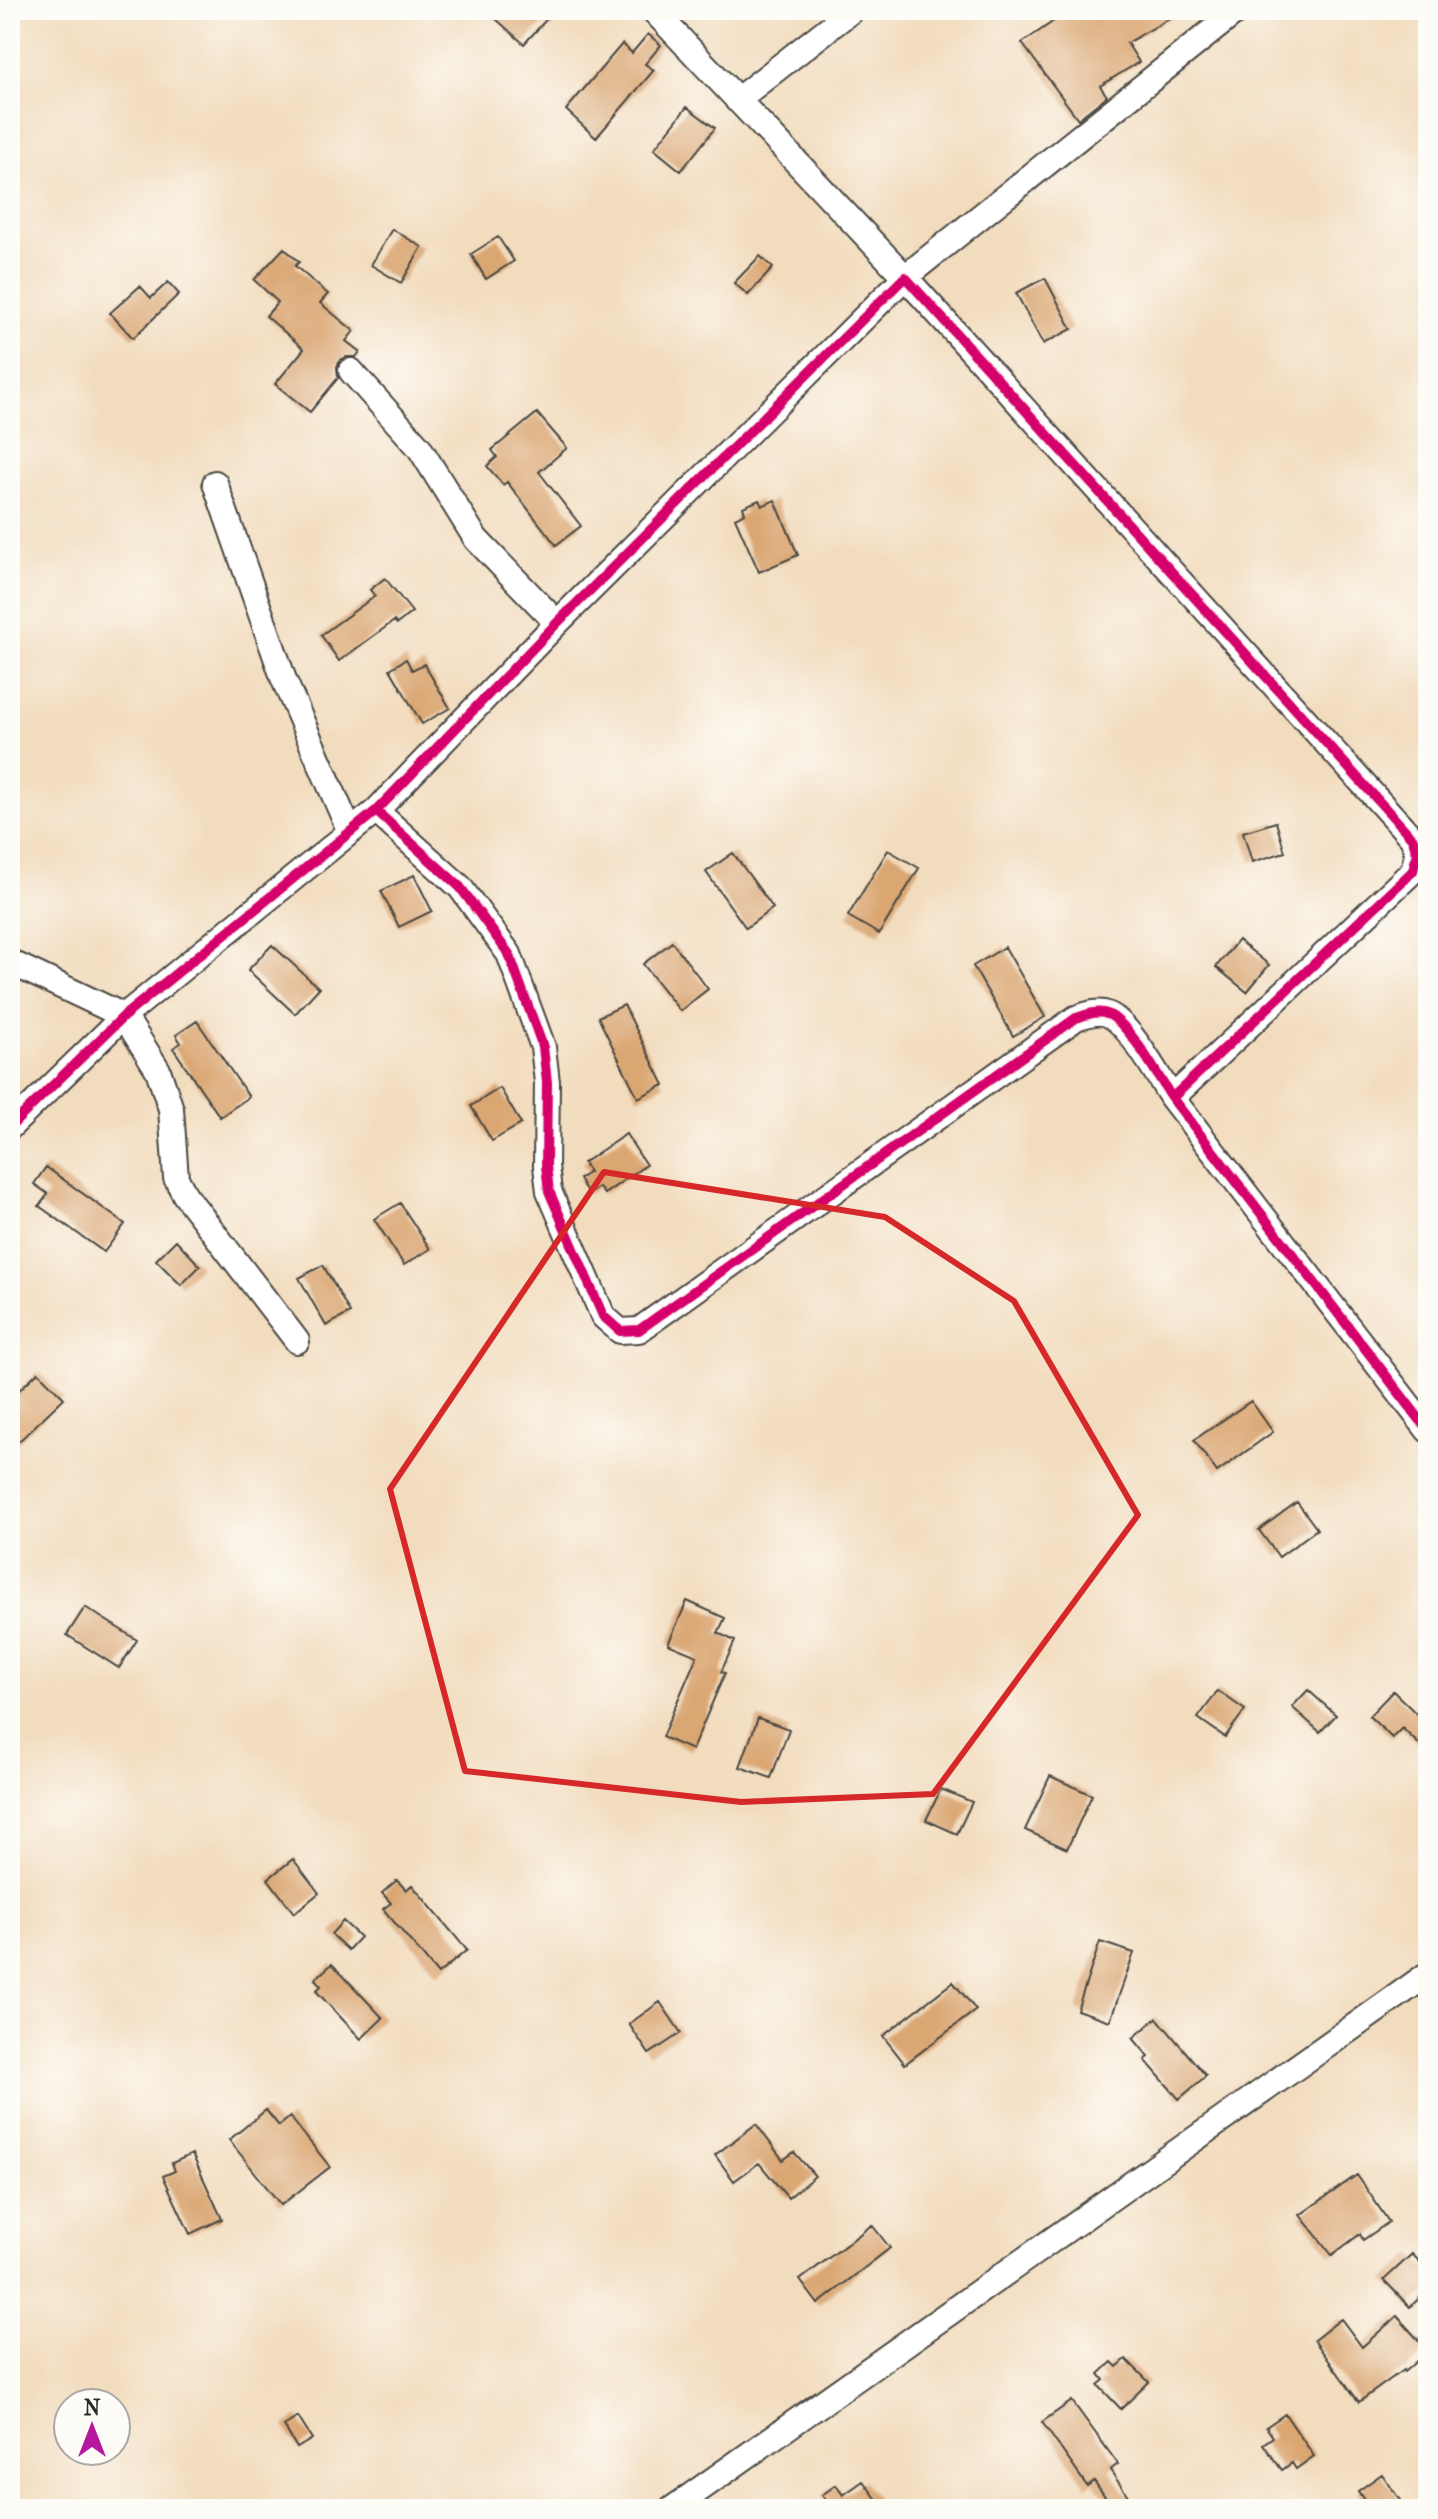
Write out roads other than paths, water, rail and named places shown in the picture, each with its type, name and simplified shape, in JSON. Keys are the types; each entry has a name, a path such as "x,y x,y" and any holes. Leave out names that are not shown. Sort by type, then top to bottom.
{"street":[{"path":"653,10 905,277 1413,839 1417,854 1413,871 1172,1098"},
{"path":"737,100 852,10"},
{"path":"10,1127 124,1016 376,811 557,623 905,277 1238,10"},
{"path":"351,371 419,447 476,539 557,623"},
{"path":"215,483 284,680 350,832"},
{"path":"376,811 460,887 509,954 543,1047 547,1082 546,1166 549,1191 603,1316 620,1331 639,1330 1076,1018 1096,1013 1108,1014 1122,1024 1172,1098 1428,1430"},
{"path":"10,962 124,1016 158,1070 171,1109 176,1178 185,1195 297,1341"},
{"path":"672,2509 1428,1974"}]}
